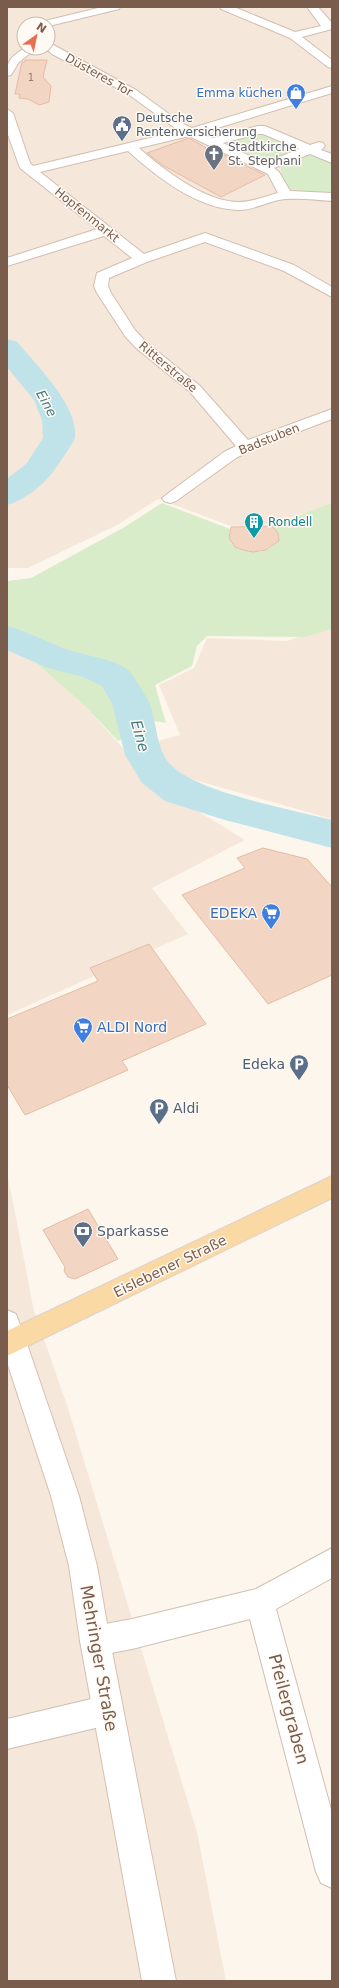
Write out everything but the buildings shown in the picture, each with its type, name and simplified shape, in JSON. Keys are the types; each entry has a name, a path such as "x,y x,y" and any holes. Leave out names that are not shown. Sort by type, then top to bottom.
{"main road":[{"name":"Eislebener Straße","path":"9,1336 332,1186"}],"street":[{"path":"225,7 294,36 332,65"},
{"path":"294,36 330,26 312,7"},
{"path":"53,8 54,16"},
{"path":"56,22 112,8"},
{"name":"Düsteres Tor","path":"56,52 132,92 168,120 265,167"},
{"path":"9,69 23,56"},
{"path":"7,113 23,167 130,147 191,132 329,93"},
{"path":"212,142 258,130 265,130 311,148 332,159"},
{"path":"265,167 311,148 332,142"},
{"path":"130,147 140,156 188,189 200,196 224,204 239,206 286,195 332,197"},
{"name":"Hopfenmarkt","path":"7,153 105,232 142,259"},
{"path":"265,167 273,172 286,195"},
{"path":"7,262 105,232"},
{"path":"142,259 205,237 289,268 332,293"},
{"name":"Ritterstraße","path":"142,259 102,276 100,280 101,286 108,302 130,333 141,345 195,389 245,447"},
{"name":"Badstuben","path":"170,498 230,455 245,447 332,414"},
{"name":"Mehringer Straße","path":"9,1336 65,1496 83,1566 95,1641 159,1981"},
{"path":"95,1641 132,1634 260,1602 326,1569"},
{"name":"Pfeilergraben","path":"260,1602 332,1872"},
{"path":"7,1734 108,1710"}],"shaded area":[{"path":"7,7 332,7 332,536 302,514 274,524 231,526 158,499 119,524 28,568 7,568"},
{"path":"332,625 332,819 177,775 146,744 180,735 159,685 194,668 207,638 287,641"},
{"path":"7,642 18,647 85,706 157,786 245,840 152,888 188,934 7,1015"},
{"path":"7,1172 34,1311 67,1405 197,1832 226,1981 7,1981"}],"green space":[{"path":"259,132 301,150 271,159 252,159 220,144"},
{"path":"312,152 332,162 332,194 294,193 284,180 281,173 281,165"},
{"path":"162,503 230,529 229,537 235,547 246,551 258,552 269,549 278,541 272,526 332,503 332,629 304,637 207,636 197,646 192,666 155,685 166,723 155,721 118,741 85,706 18,647 7,642 7,581 31,578 123,528"}],"waterway":[{"name":"Eine","path":"7,348 48,398 57,420 59,438 39,469 7,495"},
{"name":"Eine","path":"7,637 61,660 95,668 115,678 131,703 144,755 156,774 179,791 225,806 332,834"}],"place":[{"name":"Emma küchen","path":"296,110"},
{"name":"Deutsche Rentenversicherung","path":"122,142"},
{"name":"Stadtkirche St. Stephani","path":"214,171"},
{"name":"Rondell","path":"254,539"},
{"name":"EDEKA","path":"271,930"},
{"name":"ALDI Nord","path":"83,1044"},
{"name":"Edeka","path":"299,1081"},
{"name":"Aldi","path":"159,1125"},
{"name":"Sparkasse","path":"83,1248"}]}
